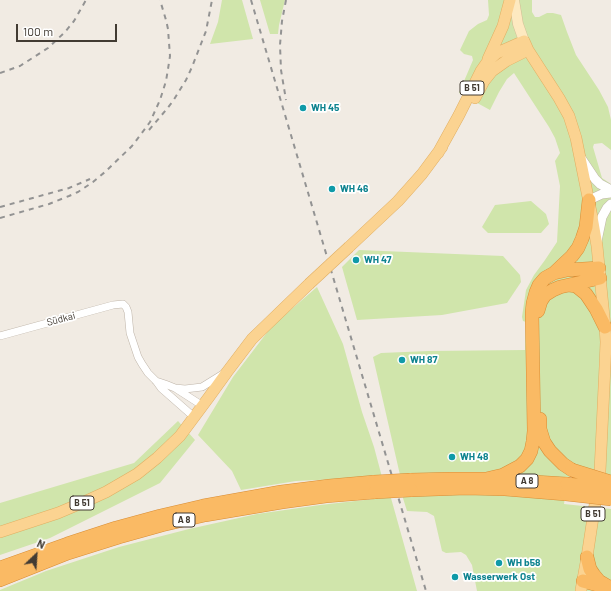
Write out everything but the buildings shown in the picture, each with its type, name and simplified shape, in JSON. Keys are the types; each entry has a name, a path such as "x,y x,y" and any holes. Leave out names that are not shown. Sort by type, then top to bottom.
{"highway":[{"path":"486,479 504,475 520,466 527,459 531,451 534,431 533,303 539,285 572,256 578,248 586,227 589,200"},
{"path":"554,273 567,270 599,273"},
{"path":"599,273 552,290 545,295 541,302 538,310 540,429 544,442 550,451 563,464 572,470 611,482"},
{"path":"569,285 576,286 586,294 605,327"},
{"name":"A 8","path":"0,568 116,528 160,516 203,506 281,492 329,486 374,487 411,485 450,479 486,479 566,489 611,498"},
{"name":"A 8","path":"411,485 505,489 611,489"},
{"name":"A 8","path":"0,580 68,554 119,537 162,525 205,515 374,487"},
{"path":"587,557 590,569 598,581 611,588"},
{"path":"582,588 611,588"}],"main road":[{"path":"488,61 503,26 510,0"},
{"path":"514,0 518,24 526,46"},
{"name":"B 51","path":"438,153 481,71 488,61 497,53 526,46"},
{"name":"B 51","path":"0,532 58,513 106,492 137,474 167,449 180,436 256,335 398,201 438,153 474,101 484,81 492,71 526,46"},
{"name":"B 51","path":"526,46 551,85 568,116 576,138 597,246 605,327 605,366 600,471 582,588"}],"street":[{"path":"581,158 595,179 600,184 611,190"},
{"path":"589,200 602,194 611,193"},
{"path":"589,200 611,199"},
{"path":"597,246 602,217 611,204"},
{"name":"Südkai","path":"0,336 113,305 123,304 128,312 130,333 138,357 148,373 156,381"},
{"path":"175,388 185,389 202,387 227,372"},
{"path":"156,381 175,388 203,406"},
{"path":"156,381 161,388 194,417"}],"green space":[{"path":"222,0 242,0 253,39 210,44 218,22"},
{"path":"260,0 285,0 278,34 270,34"},
{"path":"488,0 532,0 532,12 535,17 539,17 547,13 561,15 576,55 599,90 608,107 611,120 611,150 602,143 594,144 593,147 602,178 611,184 611,476 572,470 567,484 564,504 611,509 611,591 477,591 472,565 466,555 461,552 446,553 442,551 434,516 427,512 407,511 402,495 400,475 373,357 381,353 525,350 526,322 523,321 522,317 526,290 534,275 557,242 560,186 555,161 560,153 555,138 549,127 514,73 507,79 490,110 459,93 473,60 472,56 464,54 460,50 469,31 478,24 487,20 489,15"},
{"path":"531,201 546,214 549,224 541,233 488,233 482,227 495,205"},
{"path":"359,250 503,256 520,275 521,282 507,303 442,315 357,320 342,267"},
{"path":"317,287 343,344 382,477 296,481 241,490 232,471 198,435 233,377 272,326"},
{"path":"178,421 195,440 160,483 50,538 0,555 0,503 134,463"},
{"path":"391,498 417,591 0,591 46,571 119,547 189,529 257,514"}],"railway":[{"path":"0,73 20,66 48,48 74,21 86,0"},
{"path":"0,218 49,204 78,192 105,172 132,146 150,122 160,100 166,81 170,56 168,29 160,0"},
{"path":"149,130 173,101 186,80 206,31 212,0"},
{"path":"251,0 426,591"},
{"path":"286,0 280,45 281,70 286,100"},
{"path":"0,207 69,188 90,179"}],"place":[{"name":"WH 45","path":"303,108"},
{"name":"WH 46","path":"332,189"},
{"name":"WH 47","path":"356,260"},
{"name":"WH 87","path":"402,360"},
{"name":"WH 48","path":"452,457"},
{"name":"WH b58","path":"499,563"},
{"name":"Wasserwerk Ost","path":"455,577"}]}
